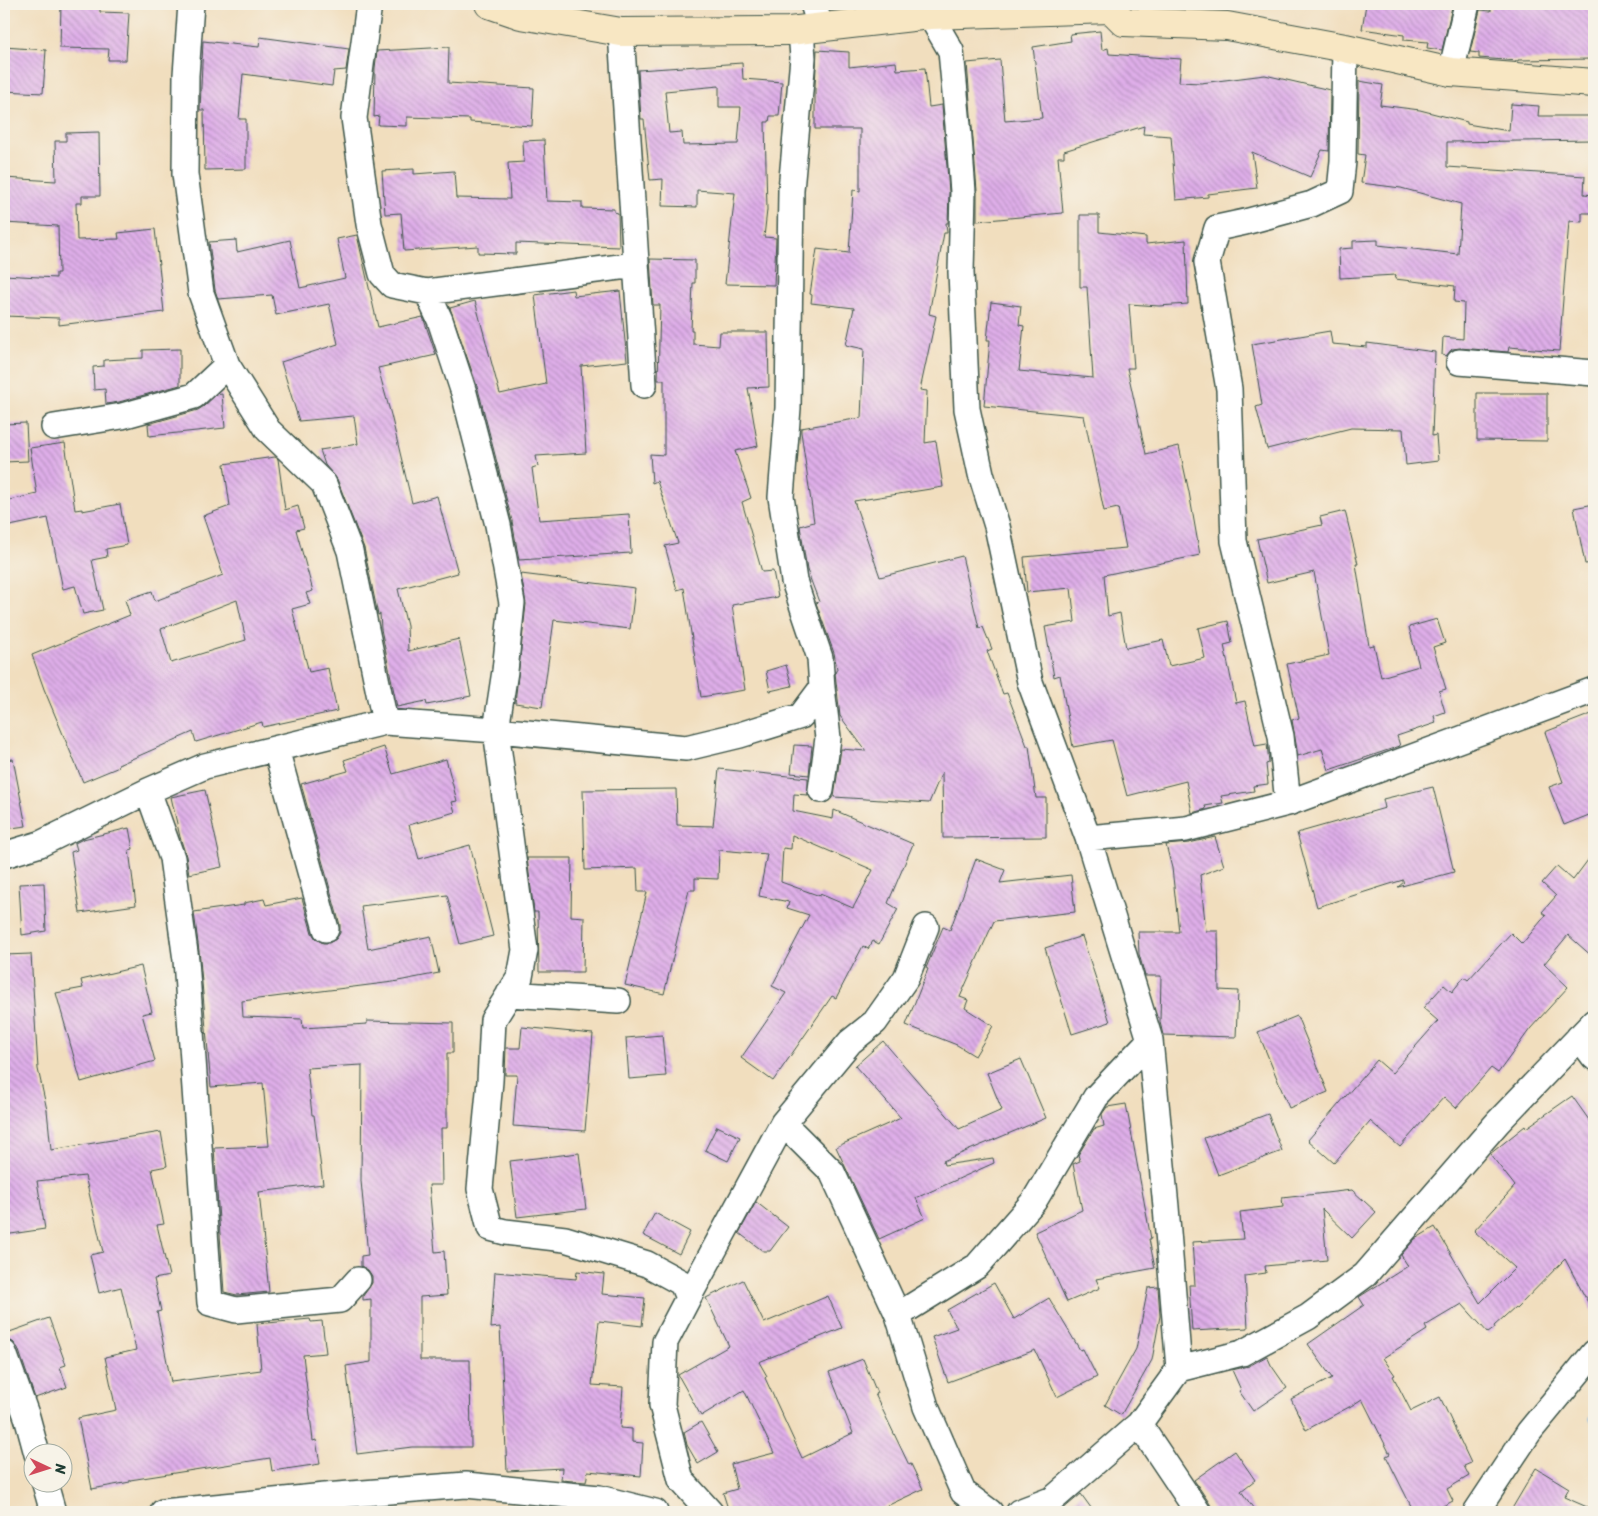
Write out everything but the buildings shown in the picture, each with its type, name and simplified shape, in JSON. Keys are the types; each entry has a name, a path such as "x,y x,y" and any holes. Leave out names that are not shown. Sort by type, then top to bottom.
{"street":[{"path":"191,4 186,76 185,174 201,293 227,366 268,430 324,484 350,551 385,722"},
{"path":"369,4 354,118 369,224 382,274 392,286 427,292 635,265"},
{"path":"489,4 521,16 621,32 812,20 929,9 1111,9 1125,13 1227,26 1345,48 1451,72 1594,83"},
{"path":"1451,72 1467,4"},
{"path":"929,9 951,51 957,107 963,192 961,272 967,409 981,474 997,526 1030,682 1088,838 1150,1040 1166,1207 1178,1369 1139,1424 1053,1498 1019,1512"},
{"path":"812,20 802,58 791,190 788,408 781,497 794,581 820,658 828,738 821,790"},
{"path":"621,32 644,385"},
{"path":"1288,803 1281,736 1234,541 1229,389 1207,262 1218,228 1312,204 1340,191 1343,161 1345,48"},
{"path":"427,292 440,320 464,393 498,524 512,603 505,671 496,730 525,950 520,977 493,1020 490,1081 480,1189 490,1228 505,1232 565,1238 647,1264 682,1283 688,1298"},
{"path":"1459,362 1594,373"},
{"path":"54,428 122,416 194,396 227,366"},
{"path":"4,855 40,844 204,766 385,722 496,730 686,748 740,735 801,716 822,688"},
{"path":"1088,838 1186,829 1288,803 1594,690"},
{"path":"276,749 326,929"},
{"path":"148,791 172,858 186,960 210,1303 236,1310 340,1300 358,1280"},
{"path":"710,1512 681,1480 662,1405 665,1342 783,1123 850,1042 875,1022 906,978 926,926"},
{"path":"509,994 618,1001"},
{"path":"1178,1369 1242,1353 1308,1317 1365,1275 1498,1122 1587,1030"},
{"path":"1587,1030 1594,1057"},
{"path":"898,1315 977,1266 1034,1202 1096,1097 1150,1040"},
{"path":"783,1123 832,1172 898,1315 926,1407 963,1492 990,1512"},
{"path":"4,1353 27,1417 34,1444"},
{"path":"1476,1512 1529,1432 1594,1353"},
{"path":"1139,1424 1198,1512"},
{"path":"163,1512 325,1504 466,1485 599,1498 655,1512"},
{"path":"48,1494 53,1512"}]}
